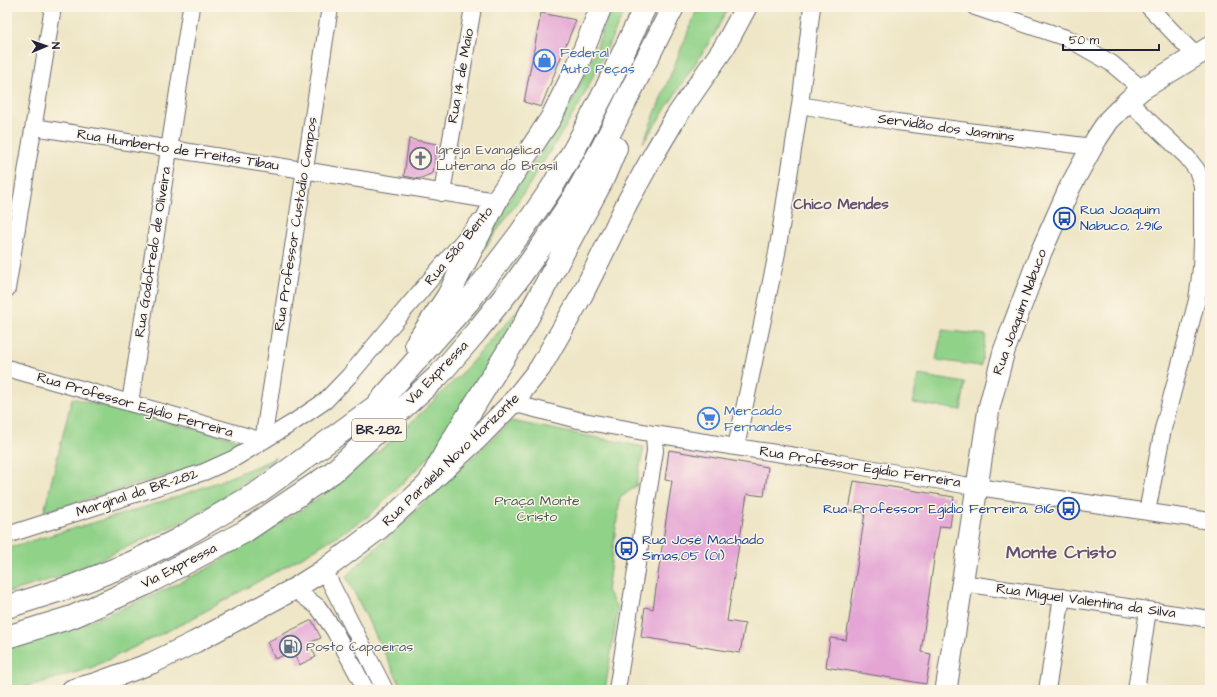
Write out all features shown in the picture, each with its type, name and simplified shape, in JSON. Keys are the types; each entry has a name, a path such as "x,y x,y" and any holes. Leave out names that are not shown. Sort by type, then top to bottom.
{"highway":[{"name":"Via Expressa","path":"7,607 80,583 131,563 177,540 260,491 375,407 468,302 519,235 551,189 575,148 602,96 645,7"},
{"name":"Via Expressa","path":"7,637 72,617 144,585 244,532 333,472 439,374 476,332 516,282 576,194 633,89 673,7"},
{"path":"429,483 449,446 521,330 602,181 621,135 633,89"},
{"path":"375,407 448,296 496,201"}],"main road":[{"name":"Rua São Bento","path":"496,201 551,118 578,64 601,7"},
{"name":"Rua Paralela Novo Horizonte","path":"72,690 97,683 152,663 195,642 294,589 324,570 380,528 479,437 512,403 540,368 567,323 602,258 628,201 654,154 676,117 725,46 746,7"},
{"name":"Rua Joaquim Nabuco","path":"946,690 989,408 1006,344 1047,238 1070,187 1109,120 1135,95 1205,53"}],"street":[{"path":"7,289 53,7"},
{"name":"Rua Godofredo de Oliveira","path":"130,403 191,7"},
{"name":"Rua Professor Custódio Campos","path":"262,441 330,7"},
{"name":"Rua 14 de Maio","path":"442,193 473,7"},
{"path":"736,447 777,253 800,105 812,7"},
{"path":"1149,7 1205,53"},
{"path":"979,8 1069,39 1111,64 1197,170 1202,185 1201,268 1197,300 1164,424 1147,512"},
{"name":"Servidão dos Jasmins","path":"800,105 897,122 1092,147"},
{"name":"Rua Humberto de Freitas Tibau","path":"34,127 496,201"},
{"name":"Rua São Bento","path":"262,441 325,401 344,381 496,201"},
{"name":"Rua Professor Egídio Ferreira","path":"7,368 262,441"},
{"name":"Rua Professor Egídio Ferreira","path":"512,403 578,420 654,434 835,462 976,486 1210,521"},
{"path":"617,690 655,451 654,434"},
{"name":"Marginal da BR-282","path":"7,535 204,472 235,458 262,441"},
{"path":"324,570 385,690"},
{"name":"Rua Miguel Valentina da Silva","path":"962,583 1210,619"},
{"path":"294,589 318,607 334,630 366,690"},
{"path":"1047,690 1062,597"},
{"path":"1136,690 1148,610"},
{"path":"334,630 350,622"}],"green space":[{"path":"611,7 627,7 579,105 527,188 473,265 513,194 564,118 595,52"},
{"path":"698,7 728,7 714,35 643,143"},
{"path":"534,288 441,445 369,516 309,553 186,622 93,667 40,683 13,690 7,690 7,647 78,626 152,596 207,569 313,502 393,440 460,375 512,317"},
{"path":"942,330 986,335 981,366 936,360"},
{"path":"918,375 965,383 961,410 913,403"},
{"path":"72,398 247,442 228,457 44,512"},
{"name":"Praça Monte Cristo","path":"511,421 644,447 636,486 620,498 607,591 618,609 605,690 403,690 346,576"},
{"path":"277,457 216,503 171,527 68,574 7,593 7,548 110,518 178,496"}],"building":[{"name":"Federal Auto Peças","path":"541,13 576,20 541,107 524,102"},
{"name":"Igreja Evangélica Luterana do Brasil","path":"409,139 437,144 433,173 419,179 404,176"},
{"path":"669,450 768,467 764,496 747,494 727,621 745,624 740,653 641,637 645,607 653,609 672,481 665,480"},
{"path":"854,481 954,497 950,527 940,526 935,552 921,652 931,654 926,684 826,667 830,638 846,640 865,513 849,510"},
{"path":"312,620 321,638 309,643 316,657 299,665 293,651 275,659 267,642"}],"place":[{"name":"Federal Auto Peças","path":"545,61"},
{"name":"Igreja Evangélica Luterana do Brasil","path":"421,158"},
{"name":"Rua Joaquim Nabuco, 2916","path":"1065,218"},
{"name":"Mercado Fernandes","path":"709,419"},
{"name":"Rua Professor Egídio Ferreira, 816","path":"1069,509"},
{"name":"Rua José Machado Simas,05 (01)","path":"627,548"},
{"name":"Posto Capoeiras","path":"290,647"}],"district":[{"name":"Chico Mendes","path":"841,204"},
{"name":"Monte Cristo","path":"1061,552"}]}
